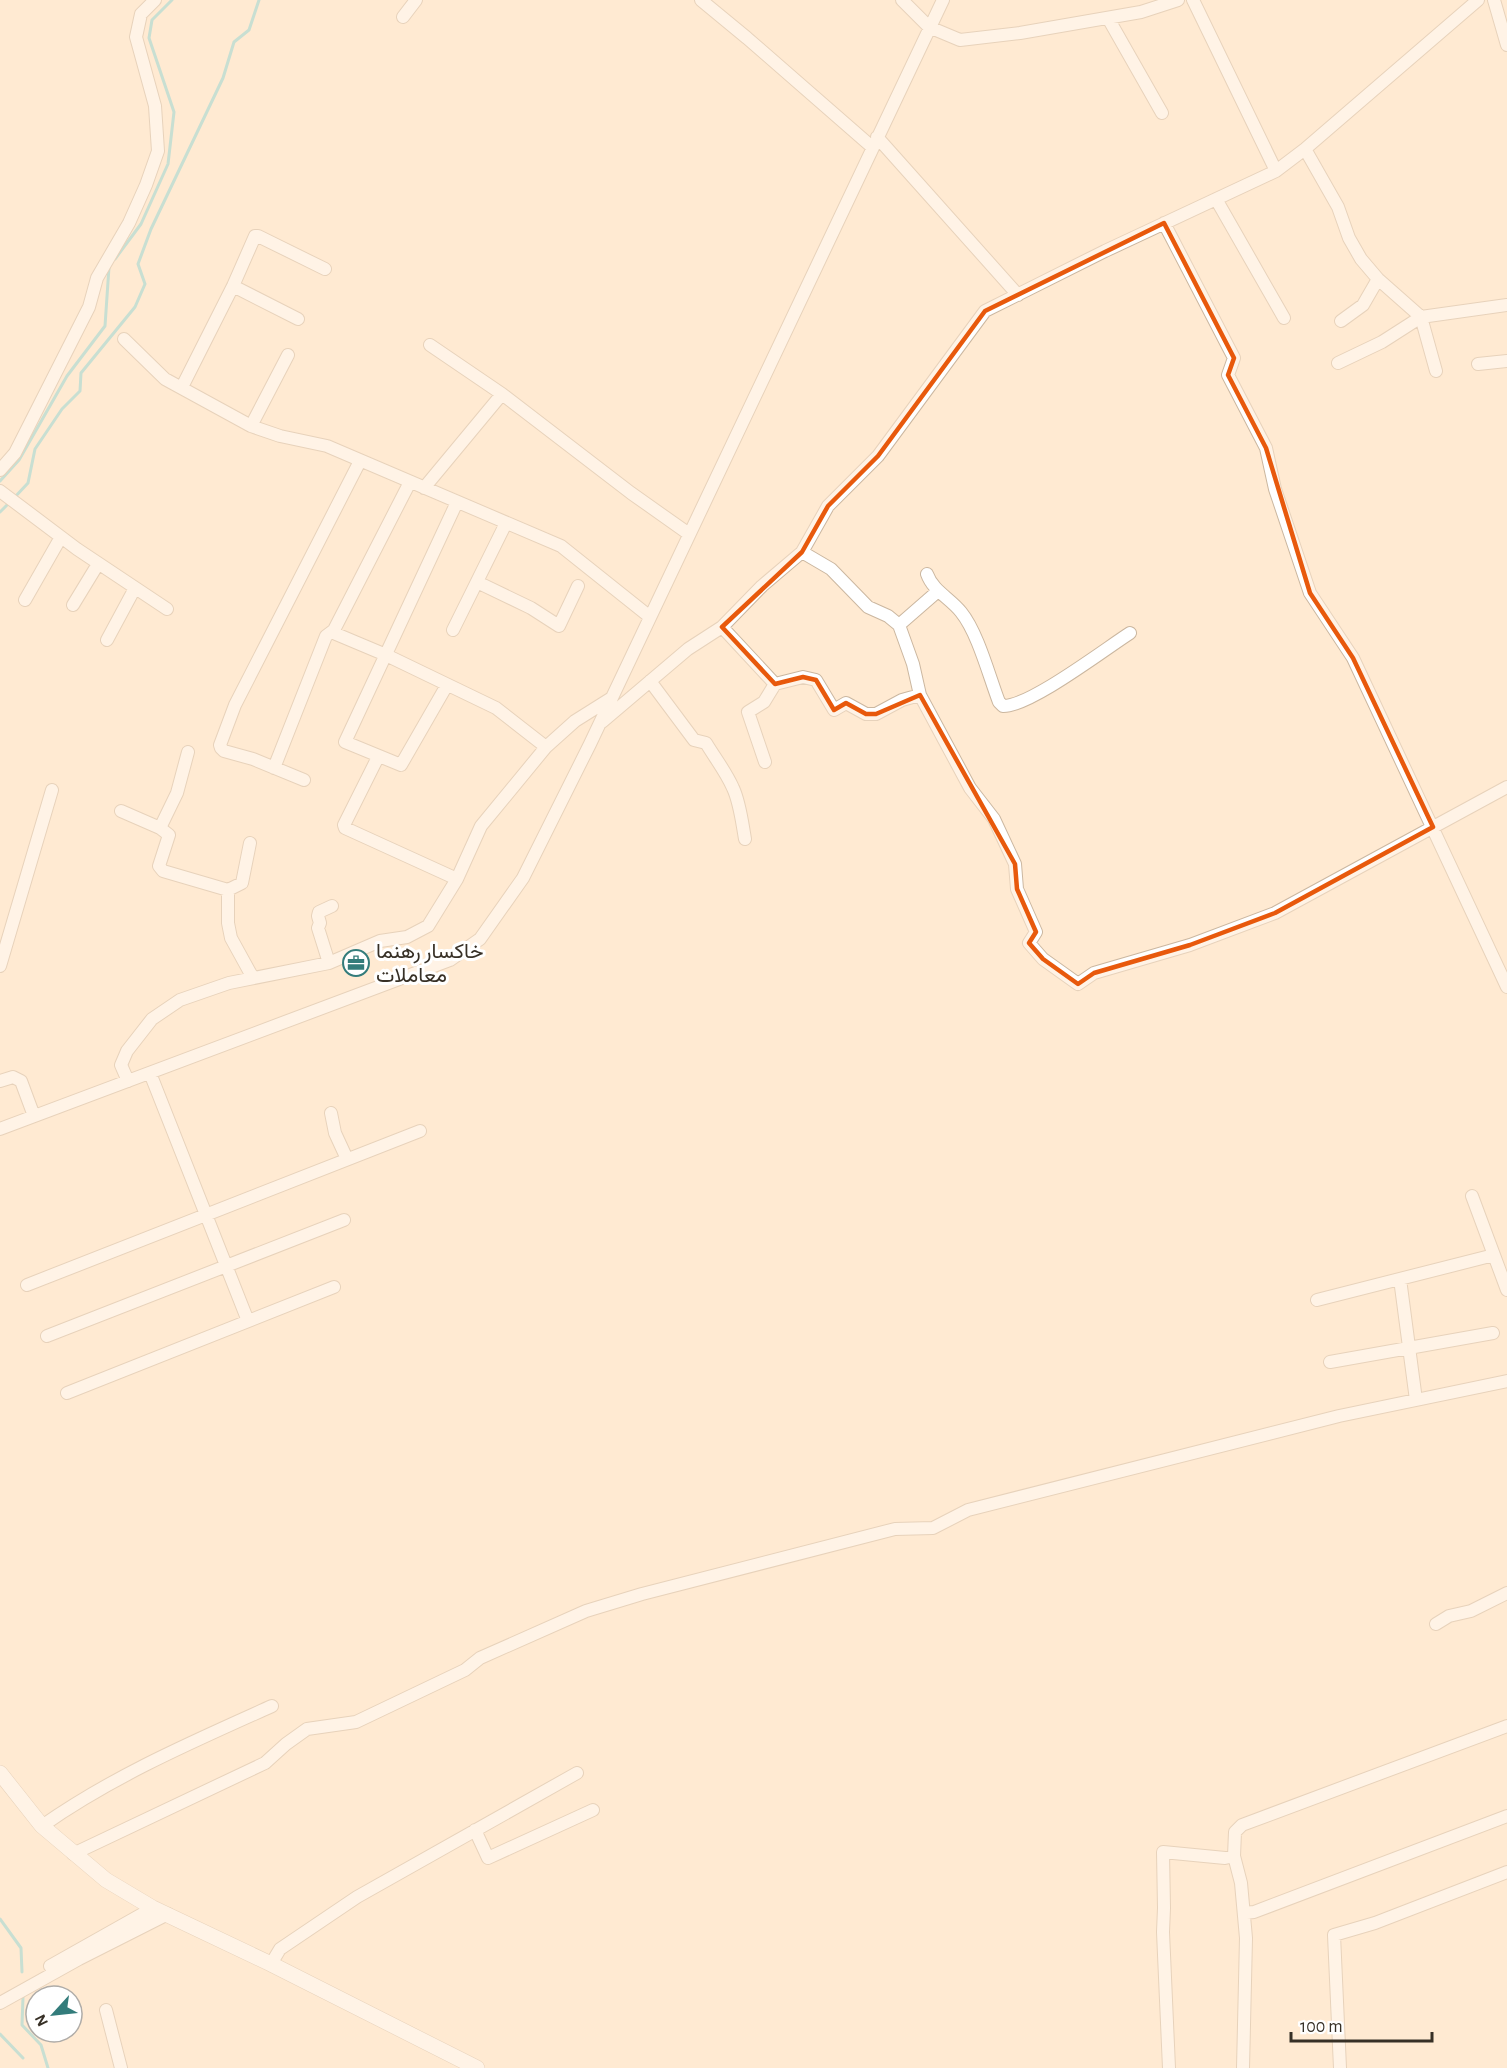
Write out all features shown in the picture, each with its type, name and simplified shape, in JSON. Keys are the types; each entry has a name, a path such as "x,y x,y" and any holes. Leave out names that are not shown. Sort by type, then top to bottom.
{"main road":[{"path":"0,1773 42,1826 106,1880 153,1908 271,1964 477,2068"}],"street":[{"path":"0,470 15,453 88,307 97,278 129,223 158,151 155,106 136,37 141,14 155,0"},
{"path":"403,17 416,0"},
{"path":"700,0 874,142 1018,295"},
{"path":"902,0 930,27 960,40 1020,33 1141,12 1178,0"},
{"path":"0,1129 450,960 480,939 523,878 599,724 943,0"},
{"path":"1192,0 1276,171"},
{"path":"599,724 688,649 722,627 762,586 802,552 828,506 878,456 985,311 1276,171 1305,149 1478,0"},
{"path":"1494,0 1507,45"},
{"path":"1108,18 1162,113"},
{"path":"1305,149 1338,207 1349,238 1361,259 1378,279 1421,317 1436,371"},
{"path":"1216,199 1284,318"},
{"path":"1164,223 1234,358 1228,375 1266,448 1275,489 1310,593 1353,658 1507,987"},
{"path":"182,387 233,286 253,239 258,236 325,269"},
{"path":"1341,321 1363,305 1378,279"},
{"path":"233,286 298,318"},
{"path":"1338,363 1382,342 1421,317 1507,305"},
{"path":"124,339 165,379 251,426 280,436 327,446 561,546 650,616"},
{"path":"430,345 502,394 631,494 689,534"},
{"path":"251,426 288,355"},
{"path":"1478,364 1507,362"},
{"path":"424,488 502,394"},
{"path":"304,780 253,759 224,751 220,745 235,705 360,461"},
{"path":"274,768 326,636 334,630 410,482"},
{"path":"0,491 98,564 167,609"},
{"path":"447,685 401,765 347,744 345,739 457,502"},
{"path":"453,630 506,523"},
{"path":"24,600 61,537"},
{"path":"802,552 831,569 868,607 888,616 899,625 913,664 920,696 970,788 994,819 1015,864 1017,889 1036,932 1029,943 1043,959 1078,984 1095,973 1190,945 1275,913 1507,787"},
{"path":"73,605 98,564"},
{"path":"927,574 938,591 961,612 975,638 999,702 1003,705 1009,706 1033,696 1130,633"},
{"path":"477,582 531,608 559,626 578,586"},
{"path":"107,640 135,588"},
{"path":"899,625 938,591"},
{"path":"722,627 775,684"},
{"path":"334,630 336,634 386,655 496,708 546,747"},
{"path":"765,762 748,712 764,702 775,684 803,677 816,680 834,710 848,704 866,714 876,714 902,700 920,696"},
{"path":"650,681 694,740 706,743 720,766 736,795 745,839"},
{"path":"128,1082 121,1065 127,1051 153,1019 180,1000 229,982 329,963 380,941 407,938 428,926 457,879 481,826 546,747 575,722 611,698"},
{"path":"160,828 177,793 188,752"},
{"path":"378,757 344,825 345,828 457,879"},
{"path":"0,966 52,790"},
{"path":"121,811 160,828 169,836 160,869 228,890 243,883 250,843"},
{"path":"228,890 228,923 231,938 253,978"},
{"path":"329,963 318,928 320,923 318,916 319,912 332,906"},
{"path":"150,1073 248,1321"},
{"path":"0,1081 13,1077 21,1081 34,1116"},
{"path":"331,1113 335,1133 347,1159"},
{"path":"27,1285 420,1131"},
{"path":"1472,1196 1507,1290"},
{"path":"47,1336 344,1220"},
{"path":"1317,1300 1494,1255"},
{"path":"1400,1279 1416,1400"},
{"path":"68,1393 334,1287"},
{"path":"1330,1362 1493,1332"},
{"path":"73,1854 265,1763 307,1729 356,1722 465,1670 480,1658 586,1611 716,1574 895,1529 933,1528 968,1510 1316,1421 1507,1381"},
{"path":"1436,1624 1449,1616 1471,1611 1507,1593"},
{"path":"42,1826 74,1803 145,1764 272,1706"},
{"path":"1243,2068 1246,1938 1241,1883 1234,1856 1235,1832 1242,1825 1507,1726"},
{"path":"271,1964 280,1949 357,1897 577,1773"},
{"path":"475,1830 488,1858 593,1810"},
{"path":"1244,1913 1254,1912 1507,1816"},
{"path":"1168,2068 1163,1932 1163,1852 1225,1858 1234,1856"},
{"path":"1340,2068 1334,1935 1375,1923 1507,1872"},
{"path":"0,1996 114,1928 153,1908"},
{"path":"0,2003 79,1959 168,1914"},
{"path":"106,2010 121,2068"}],"highlighted area":[{"path":"1164,223 1234,358 1228,375 1266,448 1310,593 1353,658 1433,827 1275,913 1190,945 1094,973 1078,984 1043,959 1029,943 1036,932 1017,889 1015,864 920,695 876,714 866,714 846,703 834,710 816,680 803,677 775,684 722,627 802,552 828,506 878,456 985,311"}],"waterway":[{"path":"115,259 141,224 168,164 174,112 149,38 152,20 172,0"},
{"path":"14,498 28,483 35,449 62,409 80,391 81,373 135,307 145,284 138,264 151,229 223,78 234,42 249,30 259,0"},
{"path":"0,481 19,460 67,376 105,326 109,267"},
{"path":"0,512 9,503"},
{"path":"0,1919 21,1948 22,1972"},
{"path":"23,1997 22,2025 41,2045 48,2068"},
{"path":"0,2034 23,2058"}],"place":[{"name":"خاکسار رهنما معاملات","path":"356,963"}]}
